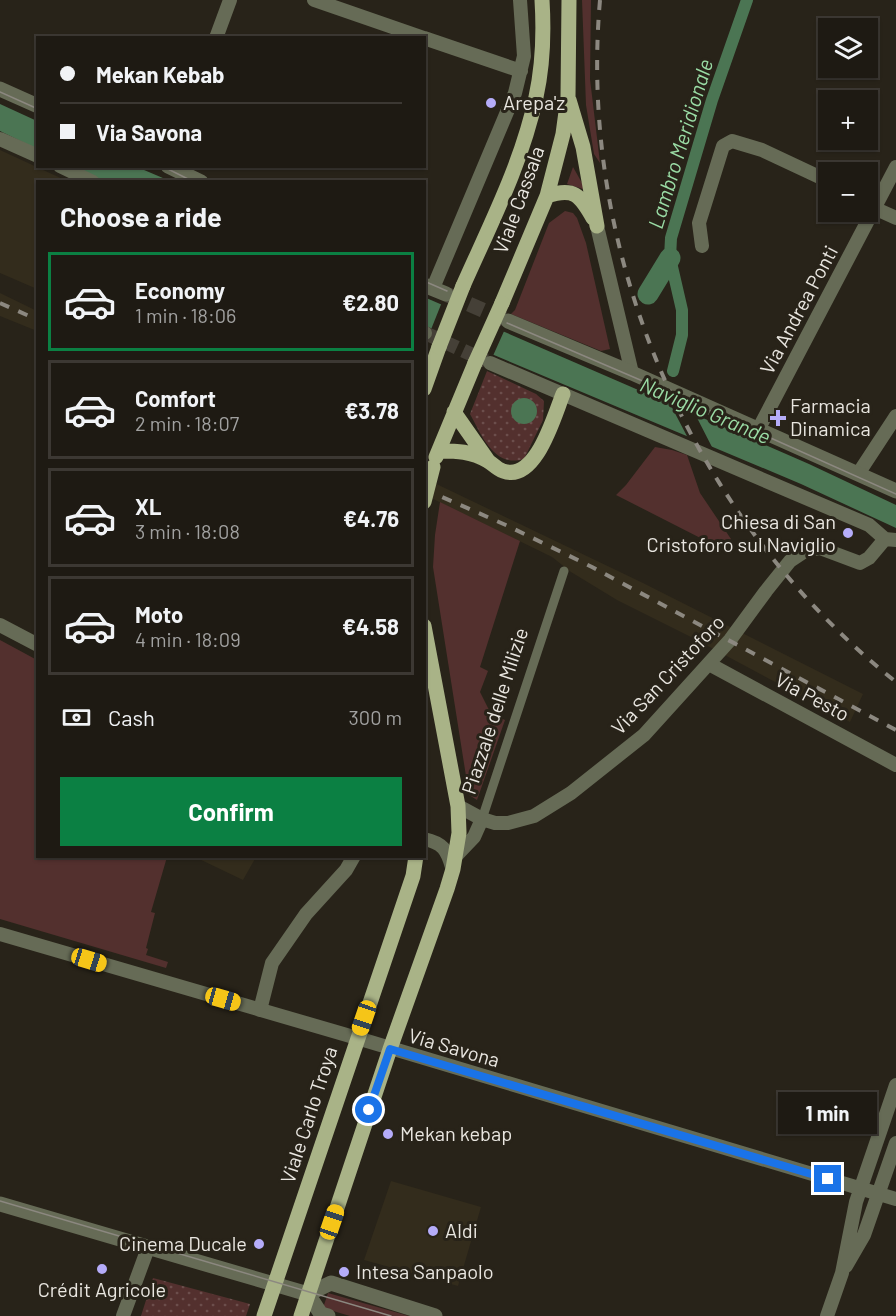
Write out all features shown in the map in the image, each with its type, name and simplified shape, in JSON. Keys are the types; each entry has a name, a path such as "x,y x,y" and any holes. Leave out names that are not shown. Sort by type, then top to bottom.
{"main road":[{"name":"Viale Cassala","path":"426,384 463,286 530,123 542,60 542,0"},
{"name":"Viale Cassala","path":"426,495 438,451 547,196 563,134 568,97 568,0"},
{"path":"568,97 583,147 597,226"},
{"path":"547,196 563,191 579,197 597,226"},
{"path":"438,451 469,452 502,470 519,471 532,463 563,394"},
{"path":"454,412 489,462"},
{"name":"Piazzale delle Milizie","path":"426,637 458,806 459,833 453,864"},
{"name":"Viale Carlo Troya","path":"264,1316 413,876 416,858"},
{"path":"301,1316 453,864"}],"street":[{"path":"217,36 230,0"},
{"path":"315,0 418,36"},
{"path":"434,289 515,93 524,56 520,0"},
{"path":"426,39 521,71"},
{"path":"0,89 36,105"},
{"path":"0,139 36,155"},
{"path":"702,246 699,223 722,149 728,142 732,141 762,150 818,176"},
{"name":"Via Andrea Ponti","path":"878,194 896,166"},
{"path":"64,168 89,180"},
{"path":"172,168 197,180"},
{"path":"878,209 896,218"},
{"name":"Via Andrea Ponti","path":"758,430 862,222"},
{"path":"597,226 632,373"},
{"path":"508,321 632,373 896,491"},
{"path":"490,363 869,525 890,539"},
{"path":"858,474 896,416"},
{"name":"Via San Cristoforo","path":"458,806 482,819 500,823 534,816 571,793 644,735 710,664 790,561 810,549 820,548 860,563 890,539"},
{"name":"Piazzale delle Milizie","path":"453,864 474,837 482,819 564,571"},
{"path":"0,625 36,644"},
{"name":"Via Pesto","path":"710,664 896,765"},
{"path":"426,838 437,841 446,849 453,864"},
{"path":"260,1010 272,963 306,914 346,870 353,858"},
{"name":"Via Savona","path":"0,934 896,1199"},
{"path":"842,1273 848,1231 860,1188 896,1085"},
{"path":"827,1316 842,1273 864,1235 896,1143"},
{"path":"0,1204 308,1294 321,1314 328,1316"},
{"path":"123,1316 148,1248"},
{"path":"308,1294 331,1283 435,1316"}],"shaded area":[{"path":"582,0 591,0 590,79 600,163 594,154 586,105"},
{"path":"0,104 36,121 36,149 0,131"},
{"path":"0,150 65,180 36,180 36,289 0,273"},
{"path":"573,167 586,190 567,184"},
{"path":"75,168 139,168 168,180 102,180"},
{"path":"565,211 573,213 577,218 586,243 610,349 601,351 511,314 515,310 549,223"},
{"path":"0,293 36,311 36,331 0,316"},
{"path":"426,298 809,464 896,505 896,528 801,484 426,326"},
{"path":"487,371 536,394 544,401 543,420 524,459 514,461 497,455 484,440 470,414"},
{"path":"524,398 533,402 537,411 533,420 524,424 515,420 511,411 515,402"},
{"path":"655,447 687,455 700,493 731,539 724,550 616,495"},
{"path":"426,479 643,583 863,694 850,722 617,600 571,572 552,557 426,495"},
{"path":"440,502 520,541 480,667 488,671 480,692 491,714 505,720 477,800 469,795 433,567"},
{"path":"0,640 36,659 36,858 167,858 151,912 155,913 146,955 168,962 166,968 0,919"},
{"path":"197,858 255,858 243,880"},
{"path":"391,1181 481,1207 458,1286 364,1260"},
{"path":"153,1278 250,1304 246,1316 141,1316"},
{"path":"328,1293 409,1316 350,1316 323,1308"}],"pier":[{"path":"442,302 505,329 492,358 430,332"},
{"path":"667,398 693,410 714,451 689,440"}],"waterway":[{"name":"Lambro Meridionale","path":"673,371 682,335 682,310 670,258 671,238 712,100 747,0"},
{"path":"648,294 670,258"}],"tunnel":[{"path":"448,295 508,321"},
{"path":"426,333 486,361"}],"tram line":[{"path":"0,92 36,108"},
{"path":"166,168 190,180"},
{"path":"426,282 447,291"},
{"path":"507,323 896,494"},
{"path":"0,1201 391,1316"}],"railway":[{"path":"600,0 598,97 608,193 630,287 664,377 708,463 761,544 824,617 896,682"},
{"path":"0,303 36,319"},
{"path":"426,490 592,567 896,730"}],"place":[{"name":"Arepa'z","path":"491,103"},
{"name":"Farmacia Dinamica","path":"778,418"},
{"name":"Chiesa di San Cristoforo sul Naviglio","path":"848,533"},
{"name":"Mekan kebap","path":"388,1134"},
{"name":"Aldi","path":"433,1231"},
{"name":"Cinema Ducale","path":"259,1244"},
{"name":"Crédit Agricole","path":"102,1269"},
{"name":"Intesa Sanpaolo","path":"344,1272"}],"route":[{"path":"369,1110 390,1049 828,1179"}],"water label":[{"name":"Naviglio Grande","path":"705,411"}]}
